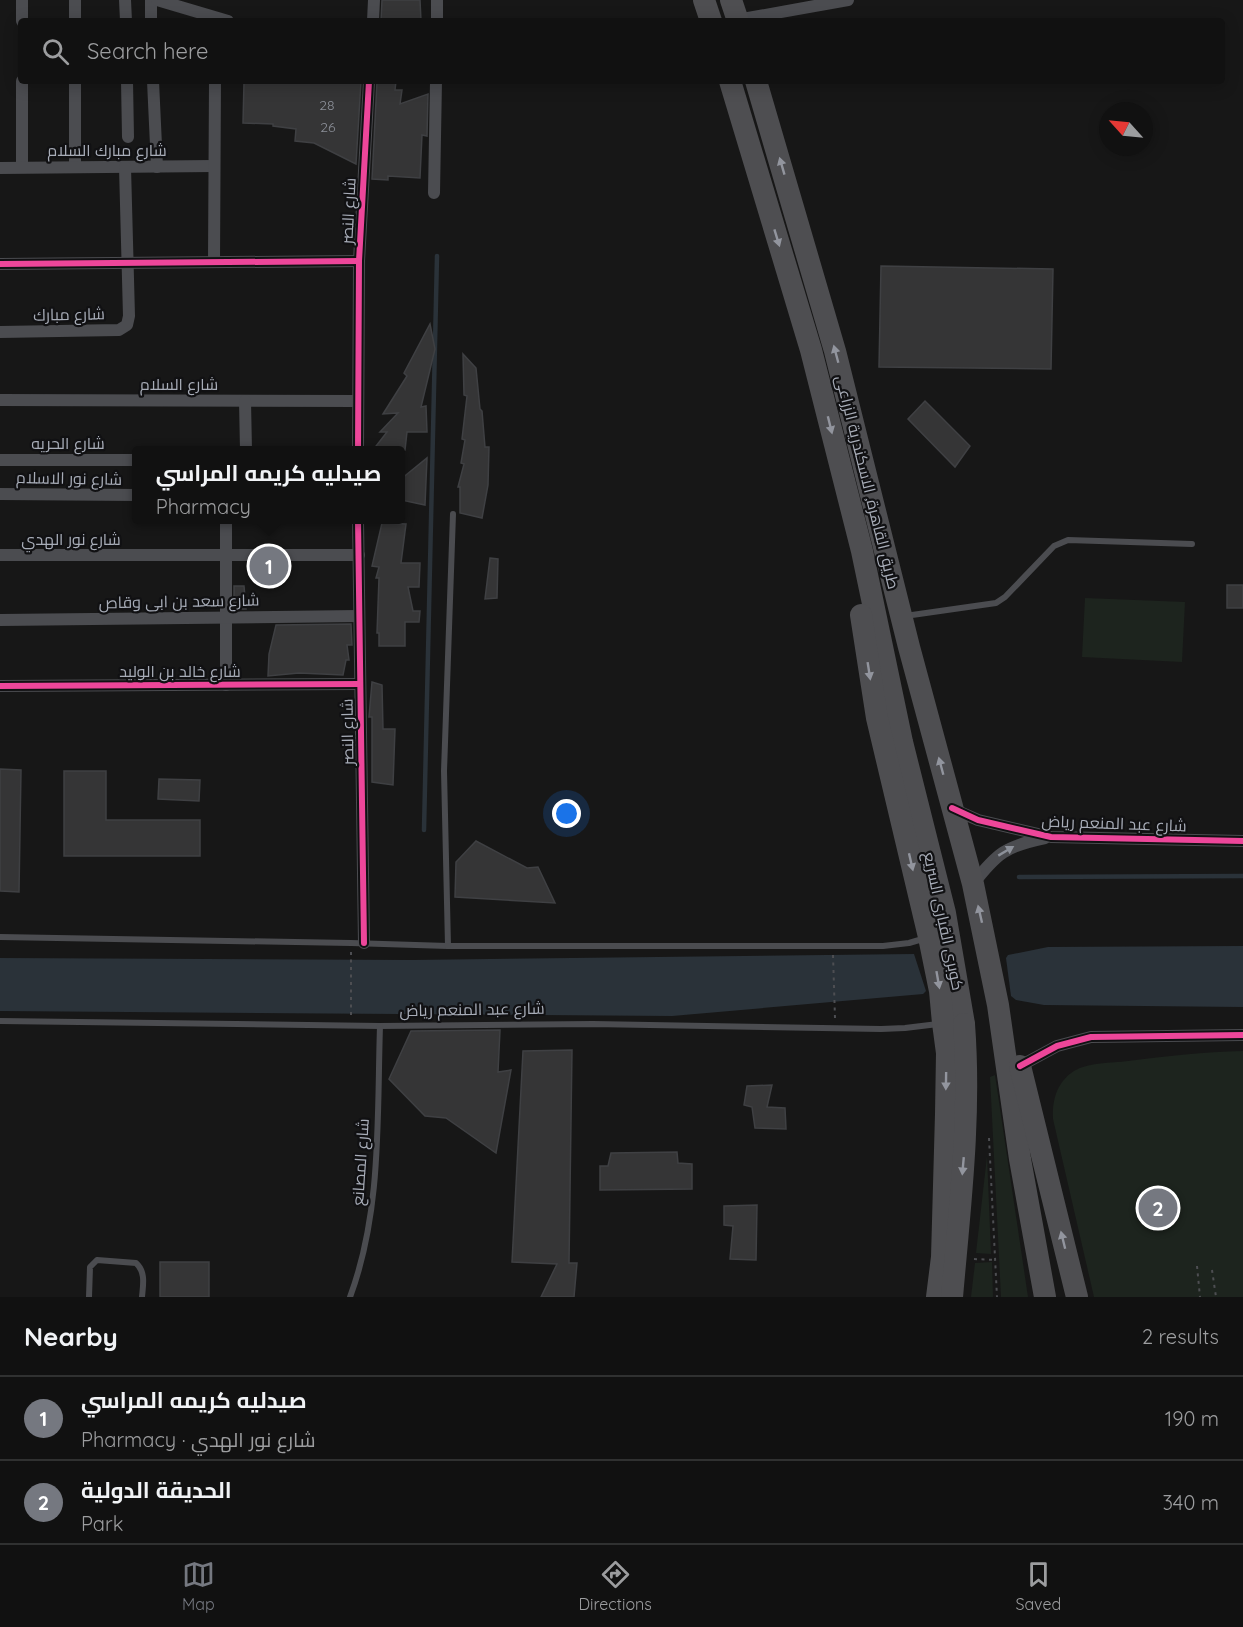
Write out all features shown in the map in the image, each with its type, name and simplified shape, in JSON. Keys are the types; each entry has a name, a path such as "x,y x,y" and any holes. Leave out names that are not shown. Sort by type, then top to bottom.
{"highway":[{"path":"704,0 710,18"},
{"name":"طريق القاهرة, الاسكندرية الزراعى","path":"731,84 811,350 862,551"},
{"name":"طريق القاهرة, الاسكندرية الزراعى","path":"757,84 835,351 901,616 973,884"},
{"path":"862,551 858,576 859,603 877,718 940,991 954,1023 947,1053 942,1257 937,1297"},
{"name":"كوبرى القبارى السريع","path":"862,551 902,742 945,913 954,1023 968,1072 966,1130 952,1297"},
{"path":"973,884 998,1005 1020,1159 1045,1297"},
{"path":"998,1005 1020,1066 1077,1297"}],"street":[{"path":"22,0 22,18"},
{"path":"75,0 75,18"},
{"path":"125,0 126,18"},
{"path":"151,0 151,18"},
{"path":"157,0 214,18"},
{"path":"373,18 374,0"},
{"path":"437,0 437,18"},
{"path":"735,14 848,0"},
{"path":"22,84 22,167"},
{"path":"75,84 75,167"},
{"path":"127,84 128,137"},
{"path":"153,84 156,167"},
{"path":"214,261 215,84"},
{"name":"شارع النصر","path":"358,446 359,261 369,84"},
{"path":"434,193 436,84"},
{"name":"شارع مبارك السلام","path":"0,168 214,166"},
{"path":"125,167 128,262"},
{"path":"0,264 359,261"},
{"name":"شارع مبارك","path":"0,332 119,330 127,325 129,316 128,262"},
{"name":"شارع السلام","path":"0,400 358,401"},
{"path":"245,401 246,446"},
{"name":"شارع الحريه","path":"0,460 132,460"},
{"name":"شارع نور الاسلام","path":"0,494 132,495"},
{"path":"226,524 226,685"},
{"name":"شارع النصر","path":"358,524 364,943"},
{"name":"شارع نور الهدي","path":"0,555 358,555"},
{"name":"شارع سعد بن ابى وقاص","path":"0,620 359,616"},
{"name":"شارع خالد بن الوليد","path":"0,686 360,684"},
{"name":"شارع عبد المنعم رياض","path":"952,808 978,820 1051,837 1243,841"},
{"name":"شارع عبد المنعم رياض","path":"973,884 992,860 1008,848 1051,837"},
{"path":"1020,1066 1057,1046 1091,1037 1243,1035"}],"lane":[{"path":"448,946 444,771 453,514"},
{"path":"901,616 996,603 1005,597 1054,546 1068,540 1192,544"},
{"path":"0,938 448,946 883,946 929,938"},
{"name":"شارع عبد المنعم رياض","path":"0,1021 351,1026 593,1024 835,1028 905,1028 954,1023"},
{"name":"شارع المصانع","path":"350,1297 370,1220 376,1164 380,1026"},
{"path":"89,1297 90,1267 94,1261 100,1260 131,1261 140,1266 143,1274 142,1297"}],"path":[{"path":"351,943 351,1026"},
{"path":"833,946 835,1028"},
{"path":"989,1138 997,1297"},
{"path":"1197,1266 1200,1297"},
{"path":"1212,1270 1216,1297"}],"shaded area":[{"path":"1085,598 1185,602 1182,662 1082,657"},
{"path":"1243,946 1243,1007 1044,1005 1016,1000 1011,996 1006,958 1008,955 1048,947"},
{"path":"914,954 926,991 923,994 672,1016 0,1011 0,958 412,960"},
{"path":"1243,1051 1243,1297 1094,1297 1053,1119 1053,1105 1063,1080 1074,1071 1093,1064"},
{"path":"995,1075 1028,1297 1001,1297 990,1077"},
{"path":"987,1156 991,1254 976,1253"},
{"path":"992,1262 993,1297 971,1297 975,1263"}],"building":[{"path":"382,0 420,0 421,18 381,18"},
{"path":"244,84 361,84 356,164 314,143 295,141 296,129 273,126 273,124 243,123"},
{"path":"377,84 396,84 395,90 402,90 400,104 428,94 427,136 422,135 420,178 388,176 388,180 372,179"},
{"path":"881,266 1053,269 1051,369 879,367"},
{"path":"430,324 435,349 421,407 426,406 427,432 407,432 405,450 405,446 376,446 387,432 380,432 398,413 383,414 407,376 404,373"},
{"path":"463,354 476,368 485,447 489,447 488,485 482,518 460,513 460,487 458,487 464,464 461,463 465,440 462,439 467,396 464,395"},
{"path":"925,401 970,446 955,467 908,419"},
{"path":"427,458 425,505 405,501 405,476"},
{"path":"382,524 406,524 401,563 420,563 419,587 408,587 413,611 420,611 419,622 405,622 405,646 379,646 379,633 377,633 379,578 376,578 379,567 372,566"},
{"path":"490,558 498,559 497,598 485,599"},
{"path":"1227,585 1243,585 1243,608 1227,608"},
{"path":"234,586 244,586 246,609 234,609"},
{"path":"351,624 352,645 347,645 349,660 346,660 343,675 299,673 268,676 269,654 276,625"},
{"path":"372,682 382,685 383,729 395,729 393,785 372,782 372,717 369,717"},
{"path":"0,769 21,770 19,892 0,891"},
{"path":"64,771 106,771 106,820 200,820 200,856 64,856"},
{"path":"159,779 200,780 199,801 158,799"},
{"path":"476,841 527,868 538,867 555,903 455,897 456,862"},
{"path":"500,1030 498,1072 511,1070 496,1153 446,1118 425,1116 389,1079 411,1031"},
{"path":"572,1050 569,1263 577,1263 574,1297 541,1297 557,1264 512,1262 523,1051"},
{"path":"772,1085 767,1107 785,1108 786,1129 755,1128 752,1107 744,1105 747,1086"},
{"path":"677,1152 678,1163 692,1164 692,1189 600,1190 600,1166 608,1166 611,1153"},
{"path":"757,1205 756,1260 730,1259 733,1226 724,1225 724,1206"},
{"path":"160,1262 209,1262 209,1297 160,1297"}],"waterway":[{"path":"424,830 437,256"},
{"path":"1019,877 1243,876"}],"cycle path":[{"path":"358,446 359,261 369,84"},
{"path":"0,264 359,261"},
{"path":"358,524 364,943"},
{"path":"0,686 360,684"},
{"path":"952,808 978,820 1051,837 1243,841"},
{"path":"1020,1066 1057,1046 1091,1037 1243,1035"}],"place":[{"name":"صيدليه كريمه المراسي","path":"269,566"},
{"name":"الحديقة الدولية","path":"1158,1208"}]}
